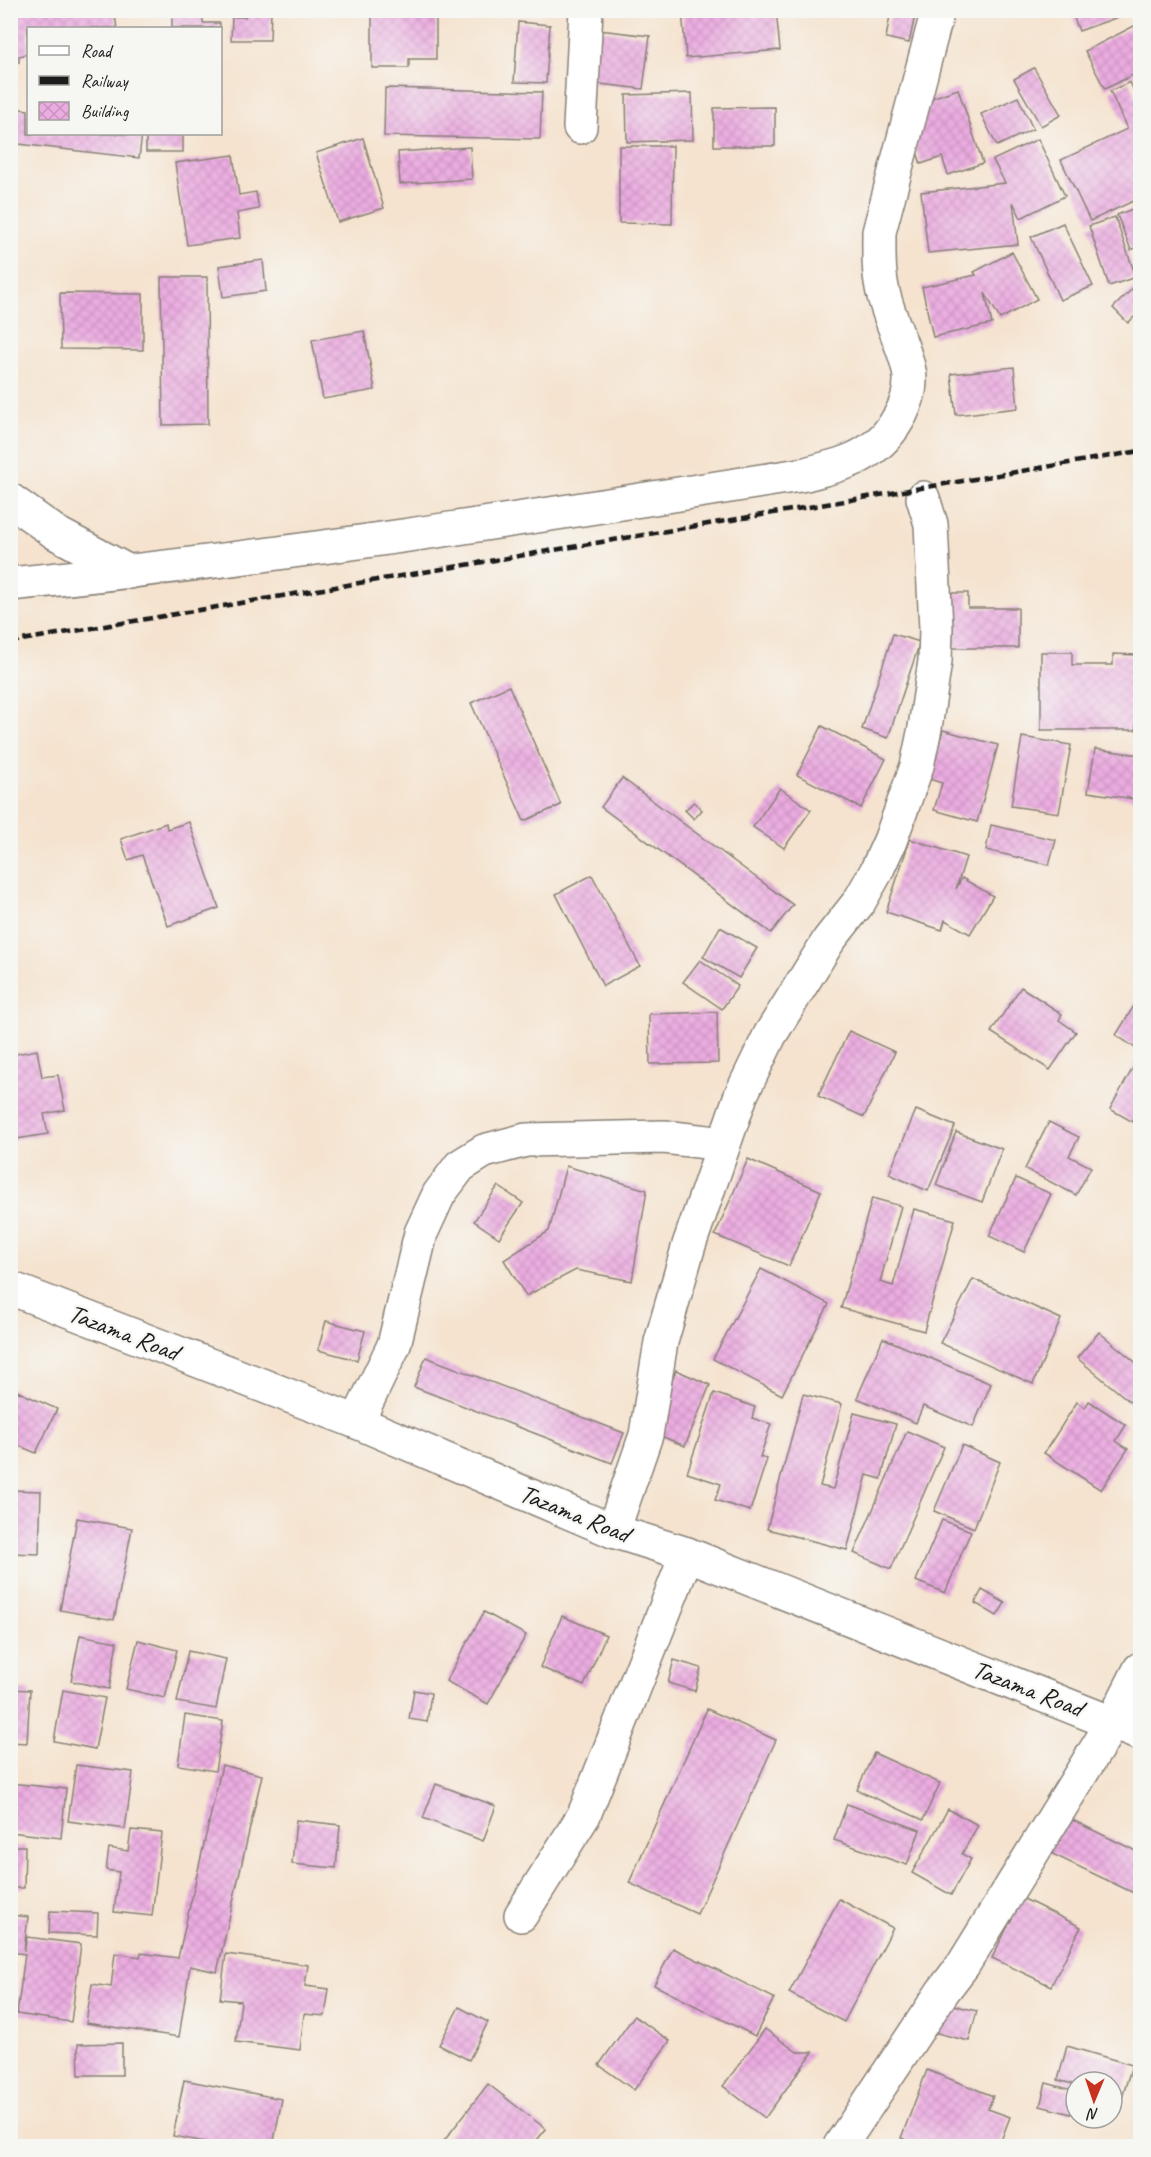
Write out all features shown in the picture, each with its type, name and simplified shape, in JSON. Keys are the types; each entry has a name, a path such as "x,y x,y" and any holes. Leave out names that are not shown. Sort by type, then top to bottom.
{"street":[{"path":"580,127 586,10"},
{"path":"10,584 129,572 511,522 794,476 847,461 868,452 889,432 902,414 910,389 909,368 883,296 879,232 938,10"},
{"path":"613,1531 646,1435 662,1342 689,1245 741,1095 770,1035 829,940 859,902 876,872 890,842 917,766 935,661 936,629 931,524 923,498"},
{"path":"10,500 56,533 129,572"},
{"path":"357,1422 394,1345 421,1233 439,1194 460,1166 484,1150 526,1140 664,1137 724,1144"},
{"name":"Tazama Road","path":"10,1288 357,1422 613,1531 687,1554 1127,1728"},
{"path":"521,1915 584,1815 687,1554"},
{"path":"840,2146 943,1991 1127,1728 1140,1669"}],"building":[{"path":"10,10 114,10 117,27 27,27 27,54 19,56 19,62 10,63"},
{"path":"172,10 203,10 203,23 220,23 220,27 172,27"},
{"path":"245,10 271,10 270,40 231,40 232,17 245,17"},
{"path":"372,10 436,10 436,59 409,59 409,68 372,68"},
{"path":"682,10 776,10 780,50 686,58"},
{"path":"891,10 916,11 909,43 886,38"},
{"path":"1071,10 1135,10 1135,11 1079,31"},
{"path":"518,22 550,25 546,83 514,82"},
{"path":"1140,23 1140,84 1135,74 1105,89 1085,51"},
{"path":"599,30 650,36 643,89 592,83"},
{"path":"1034,68 1061,115 1041,126 1014,79"},
{"path":"1130,82 1140,105 1140,198 1090,221 1061,160 1127,129 1110,91"},
{"path":"385,88 542,92 540,139 384,136"},
{"path":"958,89 983,163 948,175 942,157 921,164 902,108"},
{"path":"692,93 693,140 627,142 626,95"},
{"path":"1018,97 1033,129 997,146 981,114"},
{"path":"775,107 775,146 714,146 714,108"},
{"path":"10,108 27,110 27,135 142,135 139,158 10,143"},
{"path":"146,135 183,135 183,152 146,152"},
{"path":"363,138 384,208 338,222 316,153"},
{"path":"1038,139 1065,196 1021,218 1013,202 1018,244 928,253 921,192 1005,183 993,160"},
{"path":"619,146 673,146 672,224 619,223"},
{"path":"470,147 472,179 400,184 398,152"},
{"path":"233,155 239,195 256,192 259,209 237,213 240,238 187,245 175,163"},
{"path":"1140,206 1140,246 1131,250 1117,215"},
{"path":"1115,217 1136,277 1109,286 1089,226"},
{"path":"1063,223 1093,286 1060,300 1031,237"},
{"path":"1012,252 1037,299 1000,319 985,293 992,324 933,337 922,287 976,275 974,272"},
{"path":"263,260 266,291 223,297 219,266"},
{"path":"161,277 207,277 208,424 163,425"},
{"path":"1140,281 1140,311 1128,323 1113,308"},
{"path":"60,293 143,294 143,350 61,349"},
{"path":"364,331 375,390 323,399 312,340"},
{"path":"1014,367 1018,408 956,415 951,374"},
{"path":"942,593 968,593 968,608 1018,608 1018,648 942,648"},
{"path":"893,634 920,642 888,738 862,729"},
{"path":"1041,652 1072,652 1072,665 1113,665 1113,654 1136,655 1136,730 1041,730"},
{"path":"509,686 561,805 524,821 471,703"},
{"path":"822,726 886,759 861,808 797,775"},
{"path":"943,730 998,745 977,822 934,810 942,783 929,779"},
{"path":"1022,737 1071,745 1059,813 1011,806"},
{"path":"1095,749 1140,755 1134,799 1088,792"},
{"path":"622,778 793,905 771,933 601,807"},
{"path":"780,788 811,810 784,848 753,827"},
{"path":"694,802 702,810 694,819 685,810"},
{"path":"189,822 219,908 168,926 142,855 128,860 121,839 166,823 167,829"},
{"path":"991,825 1056,840 1049,865 986,850"},
{"path":"910,839 966,857 956,889 962,878 993,896 970,934 945,920 942,930 886,912"},
{"path":"592,875 640,966 603,986 556,894"},
{"path":"720,927 757,948 739,978 703,957"},
{"path":"700,960 738,986 722,1009 683,982"},
{"path":"1021,987 1062,1014 1059,1020 1076,1032 1050,1070 991,1032"},
{"path":"1140,996 1140,1051 1116,1035"},
{"path":"717,1012 718,1063 650,1064 649,1014"},
{"path":"849,1031 895,1052 864,1117 818,1096"},
{"path":"37,1050 42,1077 58,1075 65,1110 44,1114 48,1134 10,1140 10,1055"},
{"path":"1138,1059 1140,1060 1140,1126 1110,1109"},
{"path":"916,1110 955,1126 928,1191 889,1174"},
{"path":"1049,1122 1079,1137 1069,1156 1091,1167 1076,1195 1025,1169"},
{"path":"956,1132 1002,1149 982,1202 936,1185"},
{"path":"748,1159 821,1191 789,1266 715,1235"},
{"path":"566,1166 647,1190 632,1281 576,1270 526,1296 504,1260 549,1231"},
{"path":"1016,1178 1051,1194 1024,1252 989,1236"},
{"path":"498,1186 523,1203 499,1238 474,1221"},
{"path":"872,1198 901,1206 880,1282 893,1286 914,1209 955,1220 924,1331 841,1308"},
{"path":"761,1269 829,1304 782,1395 713,1359"},
{"path":"973,1279 1061,1319 1033,1384 940,1343"},
{"path":"326,1321 365,1331 357,1360 318,1350"},
{"path":"1099,1332 1140,1366 1140,1410 1077,1358"},
{"path":"883,1338 991,1384 973,1427 923,1406 916,1423 857,1398"},
{"path":"426,1357 624,1433 612,1463 414,1387"},
{"path":"676,1370 710,1385 685,1446 651,1432"},
{"path":"10,1388 57,1409 36,1453 10,1442"},
{"path":"714,1393 755,1407 752,1418 771,1424 760,1457 767,1459 750,1511 715,1500 721,1484 687,1473"},
{"path":"803,1394 842,1404 820,1486 833,1489 854,1413 896,1424 881,1479 867,1475 847,1550 767,1529"},
{"path":"1089,1401 1126,1425 1116,1441 1128,1449 1101,1490 1044,1453 1077,1402 1085,1408"},
{"path":"907,1431 944,1447 891,1569 854,1553"},
{"path":"962,1445 1000,1462 974,1528 934,1511"},
{"path":"10,1490 41,1491 39,1554 10,1553"},
{"path":"77,1518 132,1528 114,1620 60,1610"},
{"path":"942,1520 971,1531 945,1593 916,1581"},
{"path":"982,1590 1005,1603 997,1616 975,1603"},
{"path":"484,1612 526,1635 488,1704 446,1681"},
{"path":"562,1616 606,1635 584,1686 540,1667"},
{"path":"80,1635 117,1642 109,1689 71,1681"},
{"path":"138,1640 177,1650 165,1698 126,1689"},
{"path":"188,1651 226,1659 216,1709 177,1702"},
{"path":"674,1660 701,1668 695,1691 668,1683"},
{"path":"10,1689 30,1690 27,1743 10,1742"},
{"path":"63,1690 105,1698 95,1749 54,1741"},
{"path":"414,1690 431,1693 427,1722 409,1719"},
{"path":"707,1709 776,1740 697,1914 629,1883"},
{"path":"185,1715 223,1721 215,1771 178,1765"},
{"path":"874,1753 940,1783 923,1820 857,1790"},
{"path":"76,1765 133,1772 125,1829 68,1821"},
{"path":"222,1765 262,1775 217,1972 190,1966 179,2037 86,2023 92,1984 111,1987 115,1953 140,1957 141,1953 178,1958"},
{"path":"10,1783 66,1789 61,1838 10,1832"},
{"path":"436,1784 496,1806 483,1841 423,1818"},
{"path":"847,1804 920,1830 907,1865 834,1840"},
{"path":"948,1809 978,1825 962,1854 971,1859 951,1895 912,1873"},
{"path":"1062,1815 1140,1853 1140,1896 1044,1850"},
{"path":"296,1820 340,1825 336,1868 292,1864"},
{"path":"131,1830 162,1833 152,1916 114,1912 119,1872 106,1870 109,1848 128,1851"},
{"path":"10,1846 25,1846 24,1888 10,1888"},
{"path":"1022,1898 1081,1927 1051,1986 992,1958"},
{"path":"839,1899 893,1928 844,2022 789,1993"},
{"path":"50,1911 98,1913 97,1935 49,1933"},
{"path":"10,1915 28,1917 24,1951 27,1937 81,1944 71,2022 17,2014 25,1954 10,1952"},
{"path":"673,1948 774,1998 755,2036 654,1985"},
{"path":"226,1954 308,1965 305,1986 329,1989 325,2016 304,2014 300,2050 236,2042 241,2001 220,1999"},
{"path":"941,2002 977,2011 969,2041 933,2032"},
{"path":"459,2007 488,2022 469,2060 439,2045"},
{"path":"634,2016 670,2041 634,2090 599,2065"},
{"path":"765,2029 797,2052 813,2052 765,2118 723,2086"},
{"path":"122,2043 122,2075 79,2075 78,2044"},
{"path":"1067,2046 1132,2065 1124,2091 1124,2070 1064,2070 1064,2082 1058,2080"},
{"path":"927,2070 993,2096 988,2109 1010,2117 999,2146 923,2146 901,2138"},
{"path":"184,2080 282,2099 273,2146 227,2146 173,2136"},
{"path":"1046,2083 1064,2088 1064,2112 1040,2106"},
{"path":"488,2084 546,2129 532,2146 440,2146"}],"railway":[{"path":"10,642 1140,451"}]}
